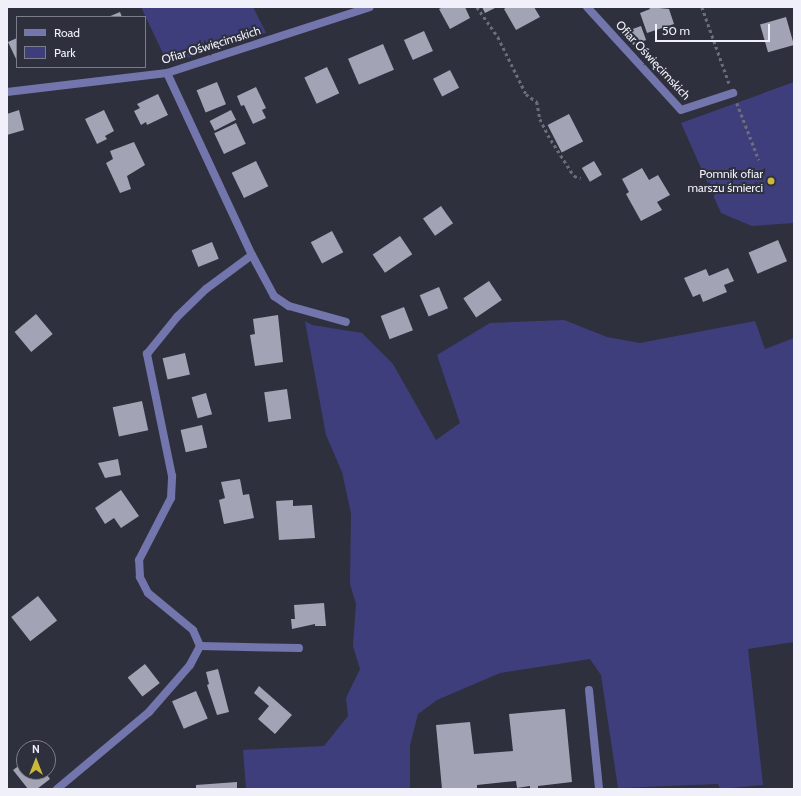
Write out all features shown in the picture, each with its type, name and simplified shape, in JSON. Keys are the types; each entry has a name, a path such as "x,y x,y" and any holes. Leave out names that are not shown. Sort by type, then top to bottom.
{"street":[{"name":"Ofiar Oświęcimskich","path":"7,92 167,72 370,7"},
{"name":"Ofiar Oświęcimskich","path":"587,7 681,110 733,93"},
{"path":"167,72 252,255 274,296 289,306 346,322"},
{"path":"200,646 193,630 148,593 140,578 139,560 171,498 172,476 148,369 148,354 177,317 206,289 252,255"},
{"path":"200,646 299,648"},
{"path":"57,789 149,712 190,665 200,646"},
{"path":"589,690 599,789"}],"path":[{"path":"477,7 498,37 526,94 537,102 540,119 548,135 574,176 581,178"},
{"path":"702,7 759,160"}],"green space":[{"path":"141,7 253,7 266,33 168,64"},
{"path":"794,82 794,223 752,226 721,213 681,123"},
{"path":"564,320 607,337 640,343 755,321 765,349 794,338 794,642 748,649 763,785 720,789 718,784 618,788 601,675 590,659 500,673 437,700 418,714 410,745 410,789 246,789 243,750 324,746 348,716 346,698 360,669 353,646 356,604 350,584 351,513 342,472 326,435 305,321 312,325 362,333 393,364 436,440 460,423 437,355 490,323"}],"building":[{"path":"443,7 465,7 470,18 450,29 439,9"},
{"path":"482,7 497,7 485,13"},
{"path":"507,7 534,7 540,17 516,30 504,9"},
{"path":"649,7 669,9 674,24 647,33 640,13 650,9"},
{"path":"120,12 122,16 110,16"},
{"path":"786,17 794,45 768,52 760,24"},
{"path":"641,26 646,40 633,45 628,31"},
{"path":"424,31 433,51 413,60 404,40"},
{"path":"16,38 16,59 8,42"},
{"path":"383,44 394,70 359,85 348,59"},
{"path":"327,67 339,93 317,104 304,78"},
{"path":"450,70 459,88 442,96 433,79"},
{"path":"217,82 226,104 206,112 197,90"},
{"path":"256,87 266,108 262,110 266,118 253,124 244,105 241,106 237,96"},
{"path":"158,94 168,115 147,125 146,122 141,125 134,111 140,108 137,104"},
{"path":"19,110 24,130 7,135 7,114"},
{"path":"104,110 114,131 105,136 107,139 97,144 85,119"},
{"path":"231,110 236,120 215,131 210,121"},
{"path":"569,114 583,142 562,153 548,125"},
{"path":"236,123 246,144 224,154 214,133"},
{"path":"134,142 145,165 127,176 131,189 120,193 106,163 113,159 110,151"},
{"path":"256,161 268,186 244,198 232,173"},
{"path":"594,161 602,175 590,182 582,168"},
{"path":"642,168 649,180 658,175 670,195 657,202 662,210 641,221 626,194 629,192 622,179"},
{"path":"441,206 453,223 435,236 423,219"},
{"path":"332,231 343,252 322,263 311,242"},
{"path":"400,236 412,254 385,273 373,254"},
{"path":"778,240 787,261 758,274 749,253"},
{"path":"212,242 219,259 198,267 192,250"},
{"path":"728,268 734,281 724,285 727,292 703,302 700,294 693,297 684,278 706,269 709,276"},
{"path":"489,281 502,300 476,317 463,298"},
{"path":"439,287 448,308 429,316 420,295"},
{"path":"404,307 413,330 390,339 381,316"},
{"path":"36,314 53,334 31,352 15,332"},
{"path":"278,315 283,362 255,366 250,335 255,334 253,319"},
{"path":"185,353 190,374 168,380 163,358"},
{"path":"287,389 291,419 268,422 264,392"},
{"path":"206,393 212,414 198,418 192,397"},
{"path":"142,401 148,430 119,437 113,407"},
{"path":"202,425 207,447 186,452 181,430"},
{"path":"118,459 121,475 105,478 98,463"},
{"path":"240,479 243,495 249,494 254,518 224,524 219,500 225,498 221,482"},
{"path":"121,490 139,516 121,528 114,518 105,524 95,508"},
{"path":"293,500 293,506 312,505 315,538 279,540 276,501"},
{"path":"38,596 57,620 30,641 11,617"},
{"path":"324,603 326,626 315,626 315,624 292,629 291,619 295,619 294,605"},
{"path":"145,664 160,683 142,696 128,678"},
{"path":"218,669 229,712 217,715 207,685 209,684 206,672"},
{"path":"259,686 292,715 275,734 258,719 269,706 254,693"},
{"path":"196,691 208,719 184,729 172,701"},
{"path":"565,709 572,782 538,786 538,789 530,789 530,786 517,788 516,781 477,785 477,789 442,789 436,725 470,722 474,754 513,751 509,714"},
{"path":"21,780 49,780 37,789 28,789"},
{"path":"237,782 237,789 196,789 196,785"}],"place":[{"name":"Pomnik ofiar marszu śmierci","path":"771,181"}]}
